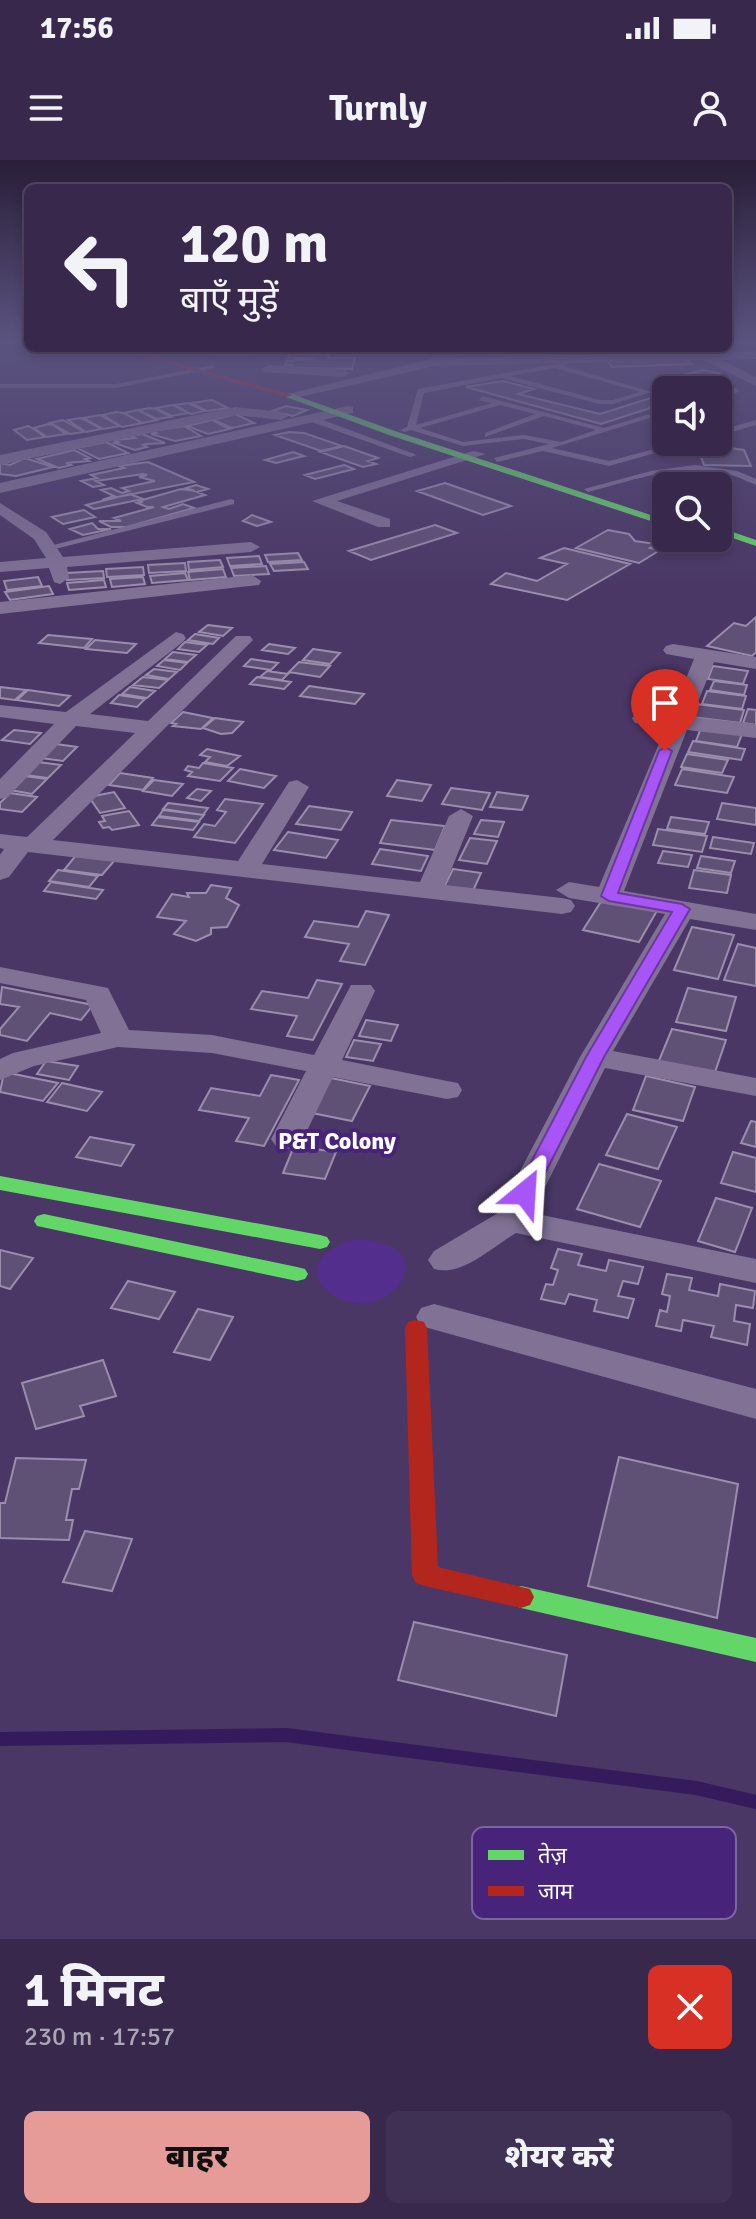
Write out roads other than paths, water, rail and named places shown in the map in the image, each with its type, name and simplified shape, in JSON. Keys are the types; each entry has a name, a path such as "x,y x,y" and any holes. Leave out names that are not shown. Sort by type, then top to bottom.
{"main road":[{"path":"381,423 652,510"},
{"path":"471,452 652,518"},
{"path":"732,536 754,546"},
{"path":"732,541 754,546"},
{"path":"0,1183 320,1242"},
{"path":"31,1219 297,1274"},
{"path":"425,1322 425,1575 756,1650"}],"street":[{"path":"0,449 176,423"},
{"path":"4,484 293,423"},
{"path":"0,460 26,444"},
{"path":"153,452 182,462"},
{"path":"384,523 320,501 471,452"},
{"path":"0,508 8,520 48,540 55,554 63,601"},
{"path":"0,567 55,554 251,547"},
{"path":"0,608 252,581"},
{"path":"0,792 72,718 176,638"},
{"path":"0,872 18,844 154,728 243,640"},
{"path":"673,650 756,663"},
{"path":"609,896 706,656"},
{"path":"0,711 154,728"},
{"path":"643,718 756,731"},
{"path":"246,868 297,787"},
{"path":"429,891 461,816"},
{"path":"18,844 429,891 566,898 609,896 756,922"},
{"path":"446,1260 511,1220 595,1057 682,909"},
{"path":"0,975 98,994 118,1038"},
{"path":"287,1139 361,991"},
{"path":"0,1071 24,1059 118,1038 212,1044 447,1090"},
{"path":"595,1057 756,1087"},
{"path":"511,1220 756,1271"},
{"path":"425,1322 756,1404"}],"lane":[{"path":"323,423 413,455"},
{"path":"403,430 406,423"},
{"path":"403,430 428,423"},
{"path":"471,452 526,423"},
{"path":"577,423 604,430"},
{"path":"497,460 627,423"},
{"path":"732,430 753,423"},
{"path":"471,452 524,437 561,444"},
{"path":"543,448 609,464 652,452"},
{"path":"588,489 672,469 737,471 756,482"},
{"path":"55,554 231,502"}],"waterway":[{"path":"0,1739 286,1735 696,1788 756,1802"}],"district":[{"name":"P&T Colony","path":"337,1141"}]}
